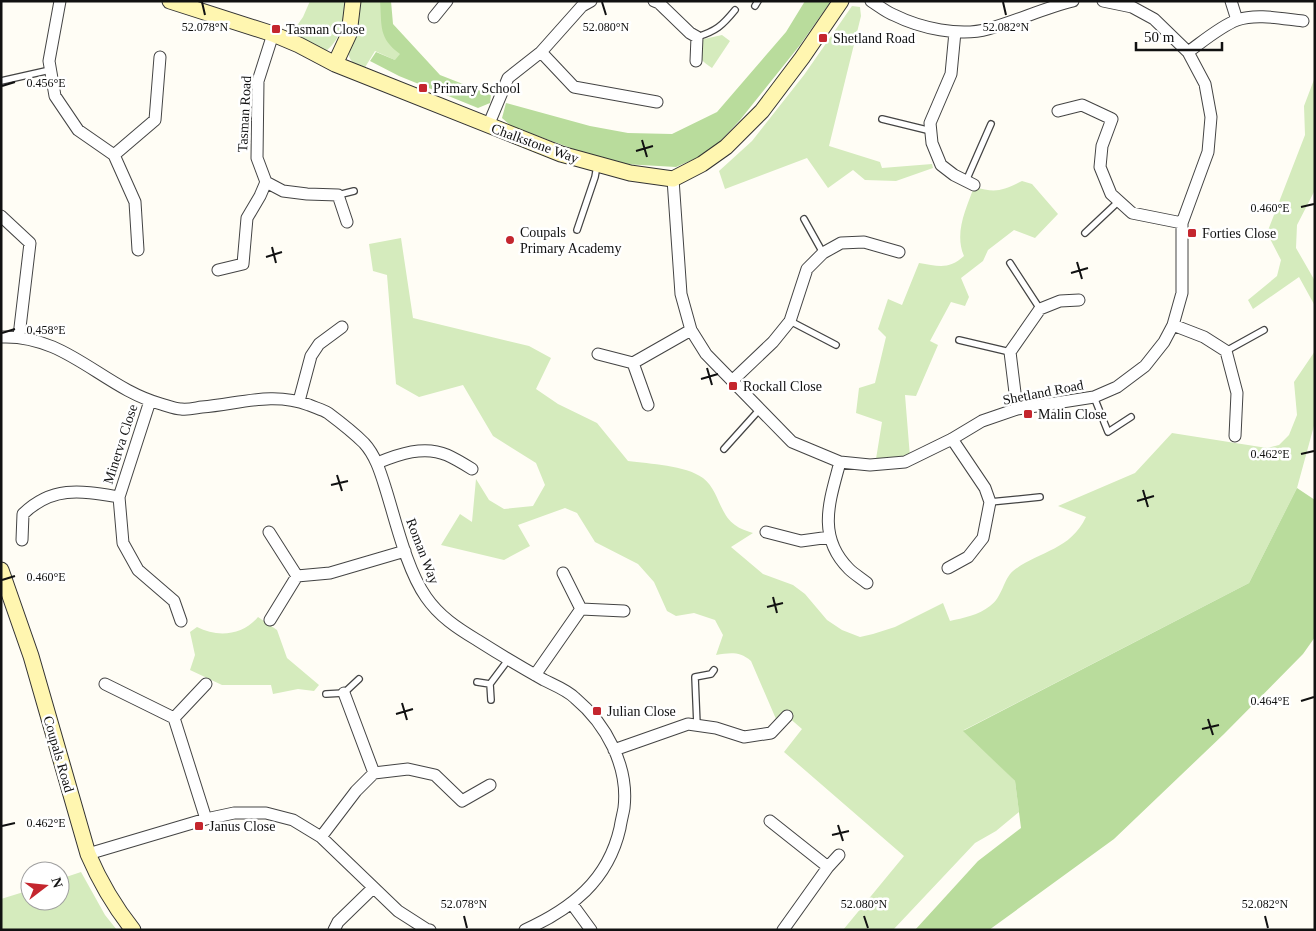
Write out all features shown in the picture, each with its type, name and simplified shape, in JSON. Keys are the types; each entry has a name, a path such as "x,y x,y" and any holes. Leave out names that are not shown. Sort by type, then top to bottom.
{"street":[{"path":"60,1 49,61 55,96 78,130 114,155 135,202 138,250"},
{"name":"Chalkstone Way","path":"170,1 273,34 335,64 561,154 630,173 673,179"},
{"path":"335,64 349,34 353,1"},
{"path":"434,17 447,1"},
{"path":"488,126 508,78 541,52 582,6 592,1"},
{"path":"654,1 658,2 690,33 697,37 696,61"},
{"path":"673,179 702,164 726,147 762,111 802,58 841,1"},
{"path":"871,1 894,16 955,32 987,30 1053,4 1073,1"},
{"name":"Shetland Road","path":"673,179 681,294 692,330 706,354 792,442 840,462 870,465 905,462 952,439 982,421 1017,409 1094,398 1117,387 1145,366 1164,342 1172,325 1182,293 1182,224 1208,152 1211,117 1205,84 1188,52 1154,19 1132,7 1103,1"},
{"path":"1231,1 1237,20"},
{"path":"1188,52 1237,20 1260,18 1303,21"},
{"path":"955,32 952,74 930,123 932,143 940,165 970,183"},
{"name":"Tasman Road","path":"266,182 256,158 258,82 273,34"},
{"path":"541,52 574,87 657,102"},
{"path":"114,155 155,120 160,58"},
{"path":"1058,111 1082,105 1112,119 1102,146 1100,167 1111,194 1132,213 1182,224"},
{"path":"218,270 243,264 246,218 260,196 266,182 283,191 338,195 346,222"},
{"path":"1,216 30,243 19,336"},
{"path":"732,381 773,342 790,321 807,269 823,253 841,243 864,242 900,252"},
{"path":"1017,409 1010,352 1040,310 1060,301 1079,300"},
{"path":"1172,325 1204,337 1226,351 1237,393 1235,436"},
{"path":"299,401 311,356 319,344 342,328"},
{"path":"598,354 633,363 692,330"},
{"name":"Roman Way","path":"1,337 19,336 44,342 71,355 119,386 150,401 181,410 253,399 280,398 299,401 327,412 365,444 377,463 405,551 424,596 440,615 461,630 508,660 574,697 602,726 614,750 622,774 624,806 617,838 604,867 586,891 572,904 549,919 525,930"},
{"path":"633,363 648,404"},
{"name":"Minerva Close","path":"150,401 119,496 123,542 138,570 174,601 181,621"},
{"path":"948,568 968,557 983,538 990,502 985,488 952,439"},
{"path":"377,463 400,454 420,450 445,454 472,469"},
{"path":"840,462 827,513 830,537 835,551 848,568 867,583"},
{"name":"Minerva Close","path":"22,540 23,514 31,506 49,497 64,492 79,491 119,496"},
{"path":"269,532 298,576"},
{"path":"766,532 801,541 830,537"},
{"path":"298,576 330,573 405,551"},
{"name":"Coupals Road","path":"1,570 30,656 88,854 99,881 133,930"},
{"path":"563,573 581,609"},
{"path":"270,620 298,576"},
{"path":"581,609 624,611"},
{"path":"536,675 581,609"},
{"path":"105,684 174,718 206,819"},
{"path":"174,718 206,684"},
{"path":"344,693 374,773"},
{"path":"614,750 688,724 716,728 744,737 771,733 787,716"},
{"path":"321,837 356,791 374,773 408,769 435,774 462,801 490,784"},
{"path":"88,854 206,819 234,813 266,813 293,820 321,837 398,911 430,930"},
{"path":"770,822 828,867"},
{"path":"783,930 838,855"},
{"path":"334,930 338,922 373,888"},
{"path":"572,904 591,930"}],"lane":[{"path":"697,37 722,26 735,10"},
{"path":"1,81 50,70"},
{"path":"882,119 931,131"},
{"path":"970,183 991,124"},
{"path":"577,230 595,177 597,164"},
{"path":"338,195 354,191"},
{"path":"1085,233 1119,201"},
{"path":"804,218 823,253"},
{"path":"1010,264 1040,310"},
{"path":"790,321 836,345"},
{"path":"1226,351 1264,330"},
{"path":"959,340 1010,352"},
{"path":"1094,398 1108,432 1132,417"},
{"path":"724,449 760,409"},
{"path":"990,502 1040,497"},
{"path":"491,700 490,684 508,660"},
{"path":"697,725 695,677 711,674 714,670"},
{"path":"326,694 344,693 359,679"},
{"path":"476,682 490,684"}],"green space":[{"path":"310,1 346,1 339,35 326,51 315,49 289,37 303,17"},
{"path":"361,1 382,1 402,51 397,61 375,51 364,69 349,57 349,48 358,19"},
{"path":"380,1 391,1 393,24 440,75 491,95 490,103 478,108 399,76 370,61 376,52 395,60 400,54 388,42 382,31"},
{"path":"805,1 831,1 800,45 740,120 710,152 676,167 624,164 576,150 511,126 502,118 506,103 590,126 628,133 672,134 717,112 786,32"},
{"path":"852,6 860,7 861,16 829,146 880,162 882,168 932,164 933,168 896,181 865,180 853,170 828,188 807,158 725,189 719,171 752,141 804,75"},
{"path":"722,35 730,41 712,68 700,57 701,41"},
{"path":"1315,77 1315,190 1297,225 1296,248 1315,281 1315,306 1299,277 1253,309 1248,300 1277,276 1281,260 1267,233 1305,135 1304,106"},
{"path":"1022,181 1032,184 1058,214 1035,238 1014,230 988,250 983,261 961,278 969,297 965,306 951,302 930,341 938,345 916,396 905,395 910,457 876,459 882,422 856,413 859,388 875,383 886,337 878,329 888,299 902,305 919,263 943,266 953,263 964,256 960,239 962,221 974,187 999,190"},
{"path":"401,238 413,318 529,346 551,358 536,389 558,404 597,423 628,461 687,470 703,478 712,489 730,520 739,528 753,533 731,547 763,574 793,585 805,594 827,620 842,630 860,637 895,627 943,603 950,621 971,616 986,609 997,598 1007,578 1013,571 1062,544 1079,528 1086,517 1058,506 1135,473 1172,433 1267,448 1279,445 1289,435 1297,415 1294,382 1315,351 1315,422 1297,488 1249,583 964,730 1015,781 1019,812 996,831 975,843 893,930 843,930 904,856 784,752 802,729 787,716 776,719 751,661 738,654 716,655 723,635 715,620 694,613 676,616 667,611 654,582 638,564 595,542 577,513 565,508 518,525 530,546 504,560 441,545 460,514 472,522 476,479 489,500 504,509 533,506 545,485 536,463 493,436 463,385 419,397 396,384 387,275 373,271 369,244"},
{"path":"1297,488 1315,500 1315,637 1303,654 1224,734 1114,839 989,930 915,930 978,861 1021,828 1015,781 963,731 1249,583"},
{"path":"258,617 277,630 287,658 319,685 314,691 298,689 273,694 271,685 222,685 190,670 195,655 190,632 197,627 213,633 230,633 245,628"},
{"path":"81,872 105,915 117,930 1,930 1,899 20,893 20,911 70,911 70,876"}],"place":[{"name":"Tasman Close","path":"276,29"},
{"name":"Shetland Road","path":"823,38"},
{"name":"Primary School","path":"423,88"},
{"name":"Forties Close","path":"1192,233"},
{"name":"Coupals Primary Academy","path":"510,240"},
{"name":"Rockall Close","path":"733,386"},
{"name":"Malin Close","path":"1028,414"},
{"name":"Julian Close","path":"597,711"},
{"name":"Janus Close","path":"199,826"}]}
